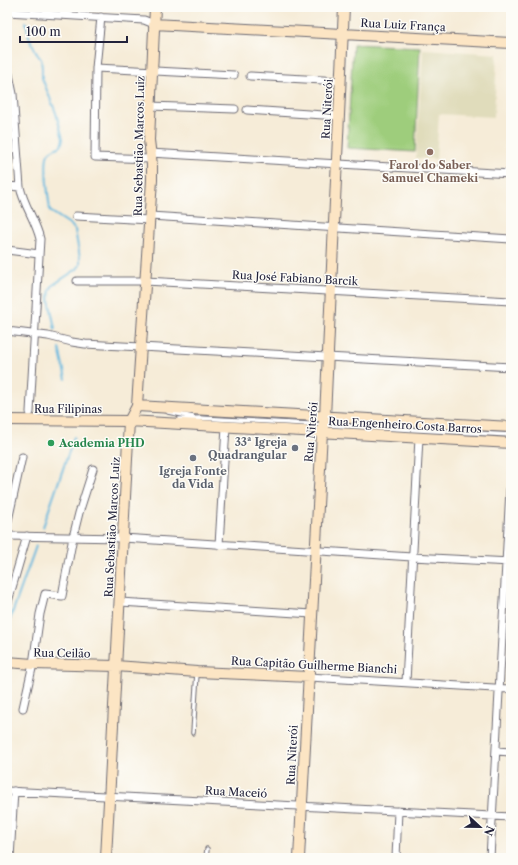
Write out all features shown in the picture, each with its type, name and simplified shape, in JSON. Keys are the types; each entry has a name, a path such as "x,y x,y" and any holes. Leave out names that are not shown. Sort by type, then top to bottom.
{"main road":[{"name":"Rua Sebastião Marcos Luiz","path":"106,858 130,421 137,406 150,218 152,173 149,140 155,7"},
{"name":"Rua Niterói","path":"299,858 328,357 344,7"},
{"name":"Rua Luiz França","path":"154,24 511,43"},
{"name":"Rua Engenheiro Costa Barros","path":"137,406 324,425 418,438 511,443"},
{"name":"Rua Filipinas","path":"7,420 130,421"},
{"name":"Rua Engenheiro Costa Barros","path":"130,421 226,427 324,425 511,427"},
{"name":"Rua Ceilão","path":"7,662 116,666"},
{"name":"Rua Capitão Guilherme Bianchi","path":"116,666 197,672 309,677"}],"street":[{"name":"Rua Luiz França","path":"7,12 144,20 154,24"},
{"path":"101,17 96,68 95,157 151,156 337,164 511,174"},
{"path":"7,65 13,94 20,188 40,239 30,412"},
{"path":"96,68 234,75"},
{"path":"250,76 341,81"},
{"path":"150,106 235,109"},
{"path":"247,110 339,116"},
{"path":"7,136 16,136"},
{"path":"7,186 20,188"},
{"path":"76,216 334,227 511,239"},
{"path":"7,250 39,254"},
{"name":"Rua José Fabiano Barcik","path":"77,281 145,281 511,301"},
{"path":"7,331 54,337 79,343 511,367"},
{"path":"219,545 226,427"},
{"path":"406,682 418,438"},
{"path":"7,525 22,457"},
{"path":"23,708 33,664 40,614 45,594 62,596 73,537 93,469"},
{"path":"490,858 499,688 509,562 511,471"},
{"path":"7,536 123,538 509,562"},
{"path":"7,605 27,536"},
{"path":"120,602 312,614"},
{"name":"Rua Capitão Guilherme Bianchi","path":"309,677 511,689"},
{"path":"496,751 511,752"},
{"path":"10,791 10,858"},
{"name":"Rua Maceió","path":"10,791 511,817"},
{"path":"396,858 398,811"}],"lane":[{"path":"137,406 200,418"},
{"path":"130,421 200,418 511,435"},
{"path":"193,733 197,672"},
{"path":"206,858 207,848"}],"shaded area":[{"path":"423,49 497,54 494,117 439,114 436,159 416,158"}],"green space":[{"path":"353,44 420,47 415,152 347,148"}],"waterway":[{"path":"26,22 29,37 41,59 42,78 56,113 63,139 61,146 50,151 47,159 46,174 50,211 71,225 75,230 80,258 80,265 77,269 53,285 50,290 49,299 55,329"},
{"path":"59,348 66,379"},
{"path":"43,527 74,437"},
{"path":"7,628 36,546"}],"place":[{"name":"Farol do Saber Samuel Chameki","path":"430,152"},
{"name":"Academia PHD","path":"51,443"},
{"name":"33ª Igreja Quadrangular","path":"295,448"},
{"name":"Igreja Fonte da Vida","path":"193,458"}]}
